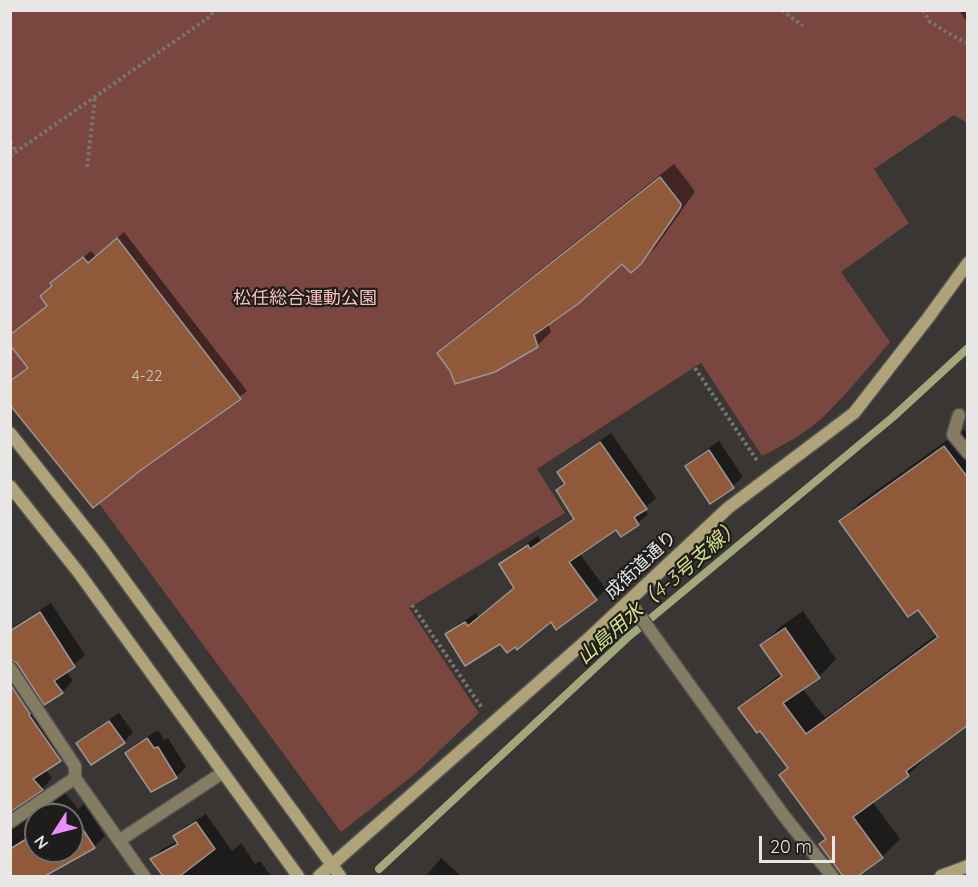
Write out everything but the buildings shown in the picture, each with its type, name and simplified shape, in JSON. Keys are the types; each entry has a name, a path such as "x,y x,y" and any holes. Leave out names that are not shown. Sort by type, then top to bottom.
{"street":[{"name":"成街道通り","path":"319,876 629,601 728,508 854,413 968,263"},
{"path":"959,416 953,435 968,453"},
{"path":"10,433 101,548 340,876"},
{"path":"10,486 79,573 298,876"},
{"path":"629,601 784,816 832,876"},
{"path":"10,668 75,766 75,778 144,876"},
{"path":"120,840 222,773"},
{"path":"10,822 75,778"},
{"path":"941,876 968,866"}],"path":[{"path":"10,156 208,18 215,10"},
{"path":"782,10 803,26"},
{"path":"923,10 930,22 968,43"},
{"path":"87,167 96,97"},
{"path":"10,142 16,151"},
{"path":"695,368 768,478"},
{"path":"412,605 492,724"}],"green space":[{"name":"松任総合運動公園","path":"10,11 967,11 967,123 954,115 874,169 909,223 841,272 890,342 821,419 793,439 762,456 701,363 537,469 565,513 409,608 479,713 415,774 341,832 11,384"}],"waterway":[{"name":"山島用水（4-3号支線）","path":"379,869 627,638 893,417 968,348"}]}
